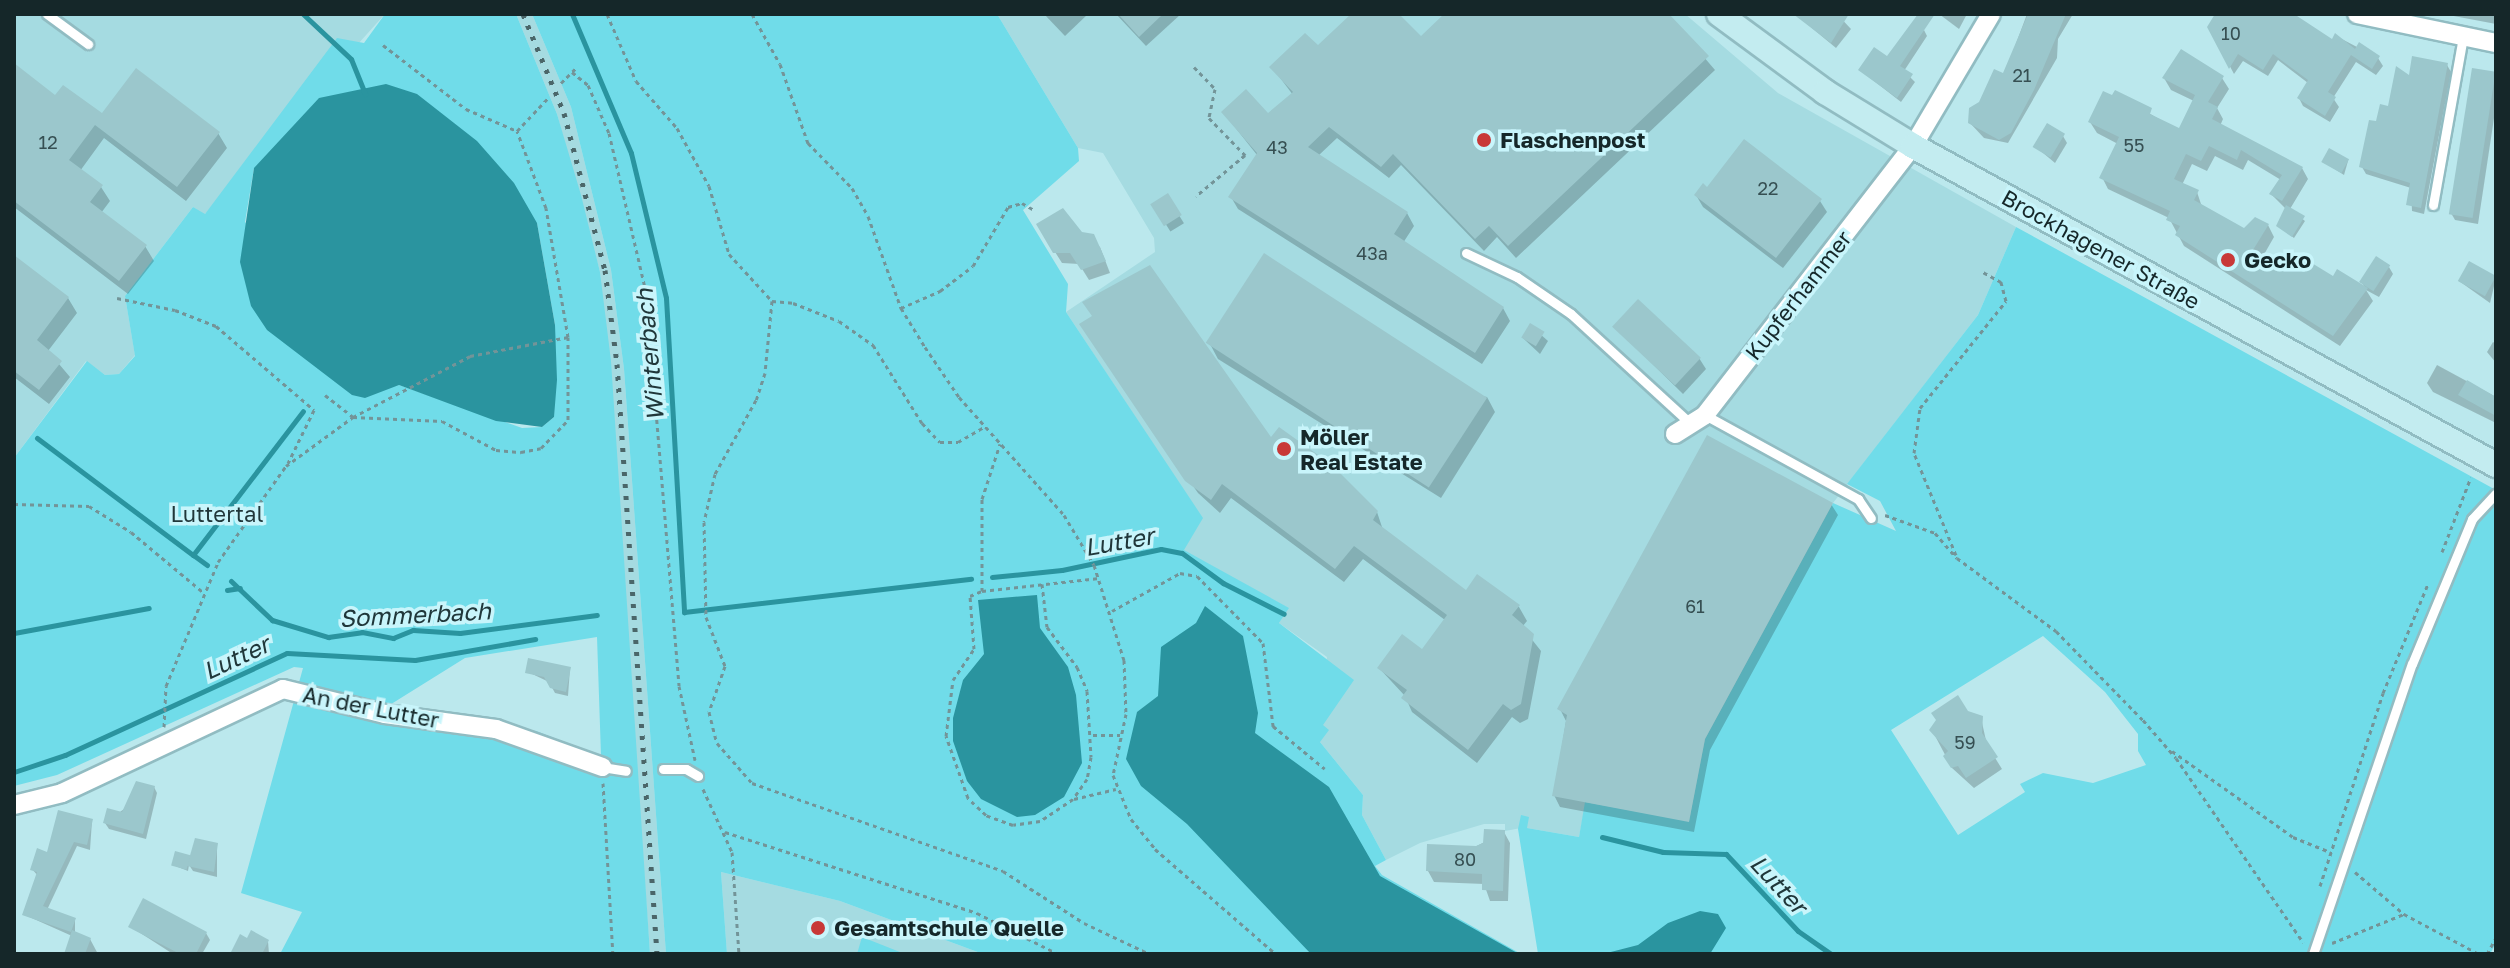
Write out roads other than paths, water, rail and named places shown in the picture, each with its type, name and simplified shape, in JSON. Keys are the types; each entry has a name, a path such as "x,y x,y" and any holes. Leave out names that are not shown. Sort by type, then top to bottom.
{"main road":[{"name":"Brockhagener Straße","path":"1719,14 1825,92 1913,146 2496,465"}],"street":[{"name":"Kupferhammer","path":"1690,424 1913,146 1991,14"},
{"path":"2357,14 2496,43"},
{"name":"An der Lutter","path":"14,805 62,793 283,689 385,714 496,729 602,767"}],"lane":[{"path":"47,14 88,44"},
{"path":"2433,205 2463,37"},
{"path":"1466,253 1517,277 1571,314 1690,424 1858,499 1871,518"},
{"path":"2313,952 2384,735 2472,519 2496,493"},
{"path":"602,767 626,771"},
{"path":"663,769 695,774"}],"waterway":[{"name":"Sommerbach","path":"303,14 351,59 365,94"},
{"name":"Winterbach","path":"572,14 631,153 666,298 684,612 971,579"},
{"name":"Sommerbach","path":"207,565 193,555 303,411"},
{"path":"37,438 193,555"},
{"name":"Lutter","path":"992,577 1062,570 1161,549 1182,553 1223,583 1284,614"},
{"name":"Sommerbach","path":"231,581 272,620 328,637 362,632 393,638 413,630 460,633 597,615"},
{"name":"Lutter","path":"227,590 240,588"},
{"name":"Lutter","path":"14,633 149,608"},
{"name":"Lutter","path":"14,772 65,755 287,653 415,660 535,639"},
{"name":"Lutter","path":"1602,837 1663,852 1726,854 1798,931 1831,954"}],"railway":[{"path":"523,14 564,113 605,270 617,364 657,954"}],"place":[{"name":"Flaschenpost","path":"1484,140"},
{"name":"Gecko","path":"2228,260"},
{"name":"Möller Real Estate","path":"1284,449"},
{"name":"Gesamtschule Quelle","path":"818,928"}],"park label":[{"name":"Luttertal","path":"217,514"}]}
